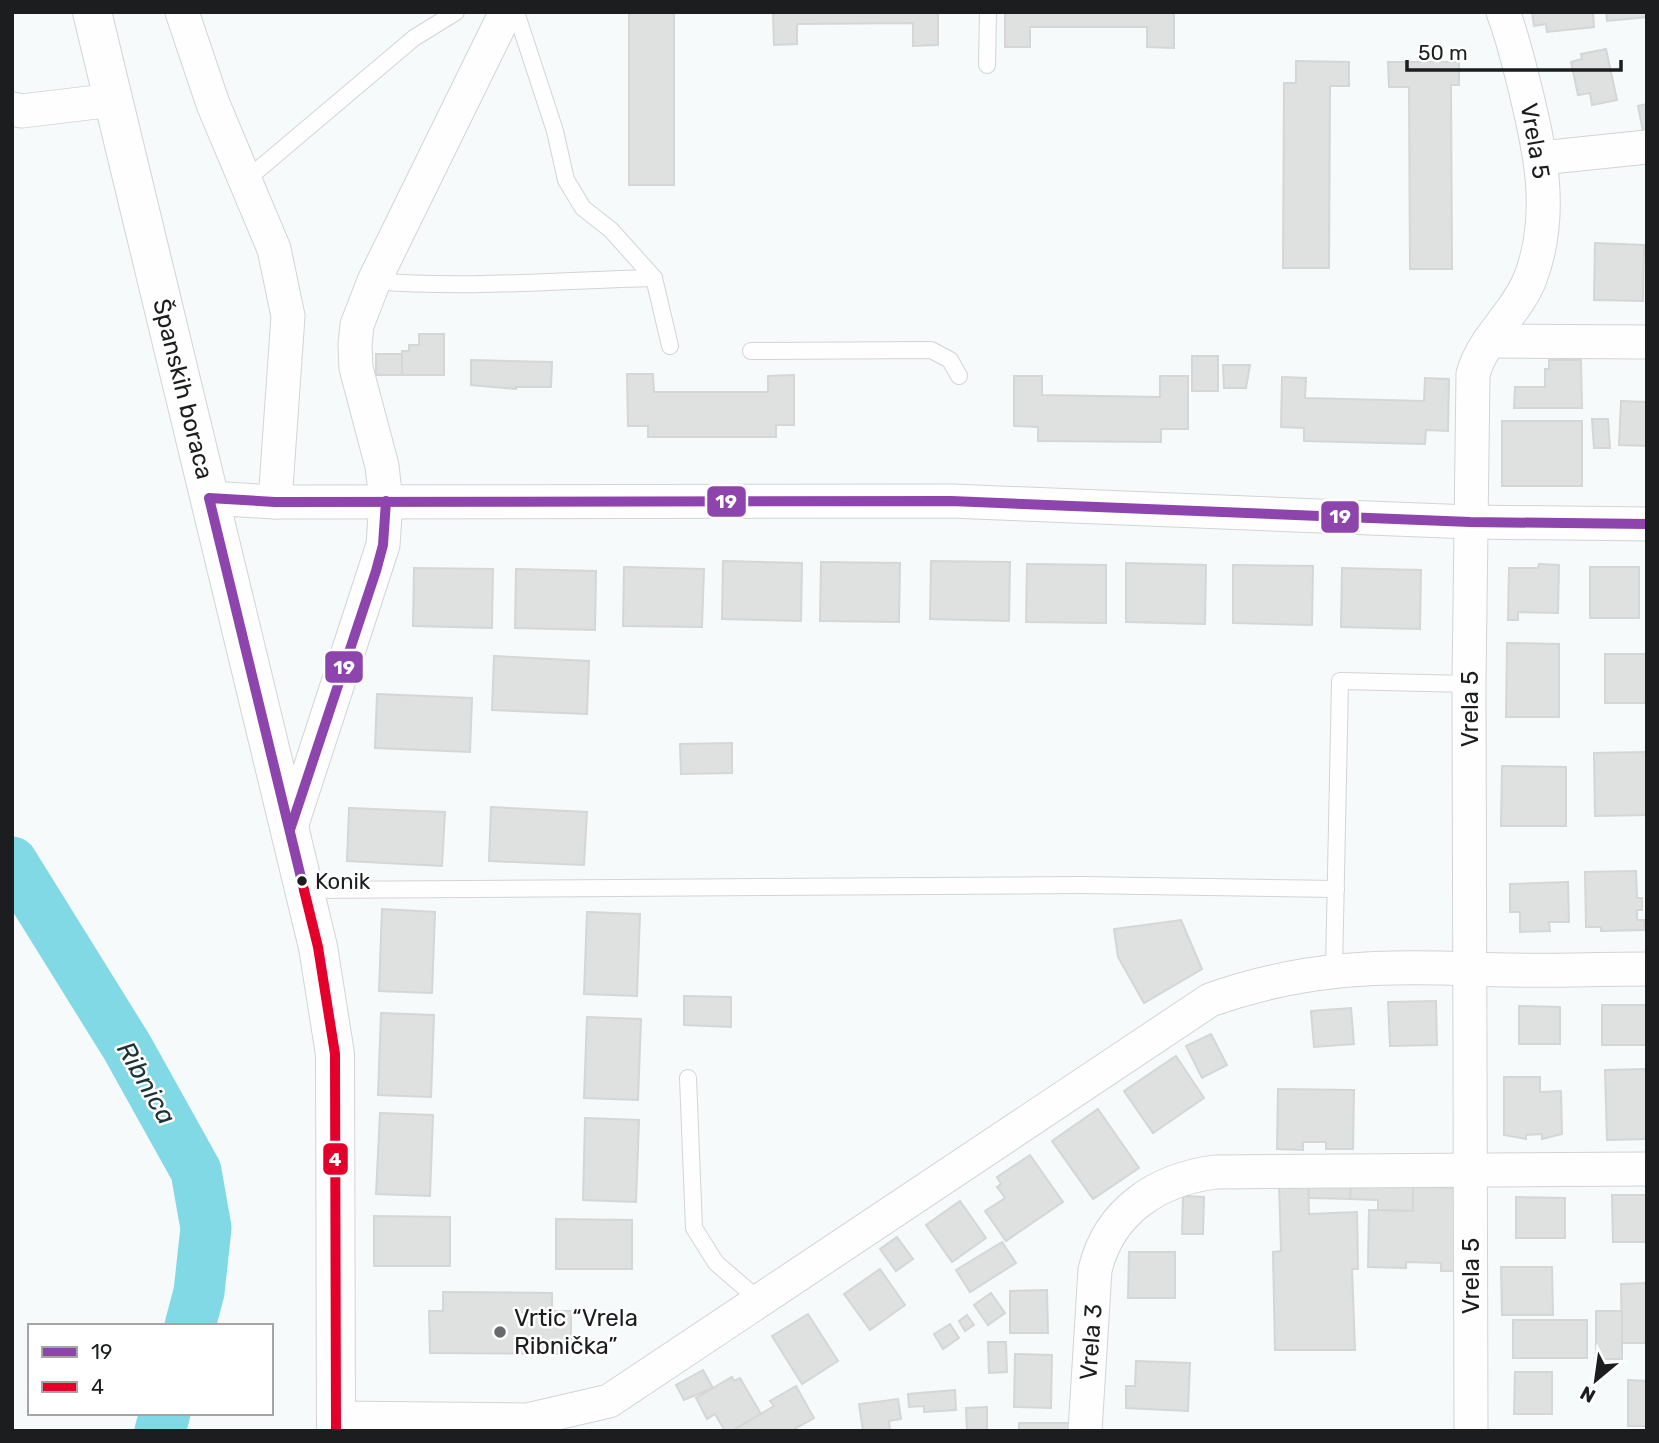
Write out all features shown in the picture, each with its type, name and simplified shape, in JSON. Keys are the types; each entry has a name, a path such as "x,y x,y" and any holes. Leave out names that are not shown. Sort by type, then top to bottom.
{"main road":[{"name":"Španskih boraca","path":"92,12 318,947 335,1054 335,1424"}],"street":[{"path":"182,12 213,104 274,249 288,316 275,502"},
{"path":"290,830 383,545 386,501 382,466 356,368 357,325 374,281 506,12"},
{"name":"Vrela 5","path":"1471,1431 1469,684 1472,374 1478,355 1518,303 1539,250 1543,226 1541,159 1503,12"},
{"path":"12,109 22,111 113,100"},
{"path":"1541,159 1647,147"},
{"path":"1489,341 1647,342"},
{"path":"209,498 275,502 951,501 1470,522 1647,524"},
{"path":"335,1424 421,1425 527,1420 608,1401 1210,1000 1286,976 1334,970 1647,969"},
{"path":"1471,1169 1647,1169"},
{"name":"Vrela 3","path":"1085,1431 1095,1270 1099,1254 1114,1225 1139,1200 1169,1184 1198,1174 1471,1169"}],"lane":[{"path":"246,180 414,38 456,12"},
{"path":"516,12 555,131 566,180 583,208 611,230 654,278 670,346"},
{"path":"987,65 988,12"},
{"path":"374,281 435,286 499,286 654,278"},
{"path":"751,351 931,350 950,360 959,376"},
{"path":"1334,970 1340,681 1469,684"},
{"path":"304,890 1066,885 1336,890"},
{"path":"688,1078 694,1228 716,1263 759,1300"}],"building":[{"path":"629,12 674,12 674,185 629,185"},
{"path":"773,12 938,12 938,45 913,46 913,23 797,24 797,44 774,45"},
{"path":"1005,12 1174,12 1174,48 1147,47 1147,27 1030,27 1030,47 1005,47"},
{"path":"1532,12 1593,12 1594,27 1547,32 1546,24 1534,26"},
{"path":"1606,12 1647,12 1647,17 1607,21"},
{"path":"1606,49 1617,100 1592,105 1590,93 1578,95 1571,62 1582,59 1581,54"},
{"path":"1296,61 1349,62 1349,86 1330,86 1329,268 1283,268 1284,83 1296,83"},
{"path":"1388,62 1459,62 1459,85 1451,85 1452,269 1410,269 1409,87 1389,87"},
{"path":"1647,104 1647,136 1644,137 1638,106"},
{"path":"1595,243 1644,245 1643,301 1594,300"},
{"path":"419,334 444,334 444,375 402,375 402,351 409,351 409,345 419,345"},
{"path":"376,354 402,354 402,375 376,375"},
{"path":"1192,356 1218,356 1218,391 1192,391"},
{"path":"471,360 552,362 551,387 516,389 471,385"},
{"path":"1549,360 1581,360 1582,408 1514,408 1515,387 1545,387 1545,369 1549,369"},
{"path":"1223,365 1250,365 1246,388 1224,388"},
{"path":"627,374 653,374 654,392 768,392 768,376 794,375 794,425 776,425 776,437 648,437 648,426 628,426"},
{"path":"1014,376 1042,376 1042,395 1160,397 1160,376 1188,376 1188,429 1161,429 1161,442 1038,441 1038,427 1014,426"},
{"path":"1282,377 1306,378 1305,398 1424,401 1425,378 1449,379 1448,431 1426,430 1425,444 1304,441 1304,428 1281,427"},
{"path":"1621,401 1647,402 1647,446 1619,445"},
{"path":"1592,419 1608,419 1610,448 1594,448"},
{"path":"1502,421 1582,421 1582,486 1502,486"},
{"path":"723,561 802,563 801,621 722,619"},
{"path":"931,561 1010,562 1009,621 930,619"},
{"path":"821,562 900,563 899,622 820,621"},
{"path":"1126,563 1206,565 1205,624 1126,622"},
{"path":"1027,564 1106,565 1106,623 1026,622"},
{"path":"1539,564 1559,565 1558,613 1518,612 1518,620 1508,620 1509,568 1538,568"},
{"path":"1233,565 1313,566 1312,625 1233,623"},
{"path":"624,567 704,569 702,627 623,626"},
{"path":"1590,567 1639,567 1639,618 1590,618"},
{"path":"414,568 493,569 492,628 413,626"},
{"path":"1342,568 1421,570 1420,629 1341,627"},
{"path":"516,569 596,571 595,630 515,628"},
{"path":"1507,643 1559,644 1559,717 1506,717"},
{"path":"1605,654 1646,654 1646,703 1605,703"},
{"path":"494,656 589,661 587,714 492,710"},
{"path":"377,694 472,698 470,752 375,748"},
{"path":"732,743 732,773 681,774 680,744"},
{"path":"1647,752 1647,815 1595,816 1594,753"},
{"path":"1502,766 1566,767 1566,826 1501,826"},
{"path":"491,807 587,812 584,865 489,861"},
{"path":"349,808 445,812 442,866 347,861"},
{"path":"1636,871 1637,898 1642,898 1642,910 1637,910 1637,920 1644,920 1645,930 1601,931 1601,927 1586,927 1585,872"},
{"path":"1568,882 1569,922 1549,922 1550,931 1520,932 1520,912 1510,912 1510,884"},
{"path":"382,909 435,912 432,993 379,991"},
{"path":"587,912 640,914 637,996 584,994"},
{"path":"1181,920 1202,969 1144,1003 1118,957 1114,929"},
{"path":"684,996 731,997 731,1027 684,1025"},
{"path":"1436,1001 1437,1045 1390,1046 1388,1002"},
{"path":"1602,1005 1646,1005 1646,1045 1602,1045"},
{"path":"1519,1006 1560,1007 1560,1044 1519,1044"},
{"path":"1351,1008 1354,1044 1314,1047 1311,1011"},
{"path":"381,1013 434,1015 431,1097 378,1095"},
{"path":"587,1017 641,1019 638,1100 584,1098"},
{"path":"1211,1034 1227,1065 1202,1078 1186,1046"},
{"path":"1176,1056 1204,1098 1153,1133 1124,1091"},
{"path":"1647,1069 1647,1139 1607,1140 1605,1070"},
{"path":"1504,1077 1540,1077 1540,1092 1561,1091 1562,1134 1542,1139 1542,1134 1526,1135 1526,1139 1504,1135"},
{"path":"1278,1089 1354,1090 1353,1149 1326,1149 1326,1142 1303,1142 1303,1150 1277,1149"},
{"path":"1098,1109 1139,1168 1093,1199 1052,1141"},
{"path":"380,1113 433,1115 430,1196 376,1194"},
{"path":"585,1118 639,1120 636,1202 583,1200"},
{"path":"1030,1155 1063,1202 1006,1241 985,1211 1005,1198 997,1187 1001,1184 997,1177"},
{"path":"1308,1181 1351,1182 1350,1199 1309,1198"},
{"path":"1308,1181 1309,1214 1357,1212 1358,1269 1352,1269 1355,1350 1275,1350 1273,1252 1281,1251 1279,1182"},
{"path":"1351,1182 1413,1183 1413,1211 1378,1210 1378,1200 1350,1199"},
{"path":"1413,1187 1457,1188 1456,1271 1441,1271 1441,1263 1406,1262 1406,1268 1368,1267 1369,1210 1413,1211"},
{"path":"1612,1195 1647,1195 1647,1242 1613,1242"},
{"path":"1183,1196 1204,1197 1203,1234 1182,1234"},
{"path":"1516,1197 1565,1198 1565,1238 1516,1238"},
{"path":"960,1201 986,1238 952,1262 926,1225"},
{"path":"374,1216 450,1217 450,1266 374,1266"},
{"path":"556,1219 632,1220 632,1269 556,1269"},
{"path":"897,1237 913,1259 896,1271 880,1249"},
{"path":"1002,1242 1016,1263 970,1292 956,1270"},
{"path":"1129,1252 1175,1252 1175,1298 1128,1298"},
{"path":"1501,1267 1552,1267 1553,1315 1502,1315"},
{"path":"880,1269 905,1305 870,1330 844,1294"},
{"path":"1647,1283 1647,1343 1622,1343 1621,1284"},
{"path":"1047,1290 1048,1333 1010,1333 1010,1291"},
{"name":"Vrtic “Vrela Ribnička”","path":"443,1292 552,1293 552,1311 571,1311 571,1354 430,1353 429,1311 443,1311"},
{"path":"991,1293 1005,1313 988,1325 974,1305"},
{"path":"1596,1311 1622,1311 1622,1359 1596,1359"},
{"path":"808,1314 838,1361 802,1384 772,1336"},
{"path":"967,1315 974,1325 965,1331 959,1321"},
{"path":"1513,1320 1587,1320 1587,1358 1513,1358"},
{"path":"950,1324 959,1338 943,1349 934,1334"},
{"path":"988,1342 1006,1342 1007,1372 989,1373"},
{"path":"1015,1354 1052,1355 1051,1408 1014,1407"},
{"path":"1136,1361 1190,1363 1188,1411 1126,1408 1126,1386 1135,1386"},
{"path":"703,1370 713,1388 684,1400 676,1385"},
{"path":"1515,1372 1552,1372 1552,1414 1514,1414"},
{"path":"732,1377 734,1381 740,1378 761,1414 732,1431 725,1431 715,1414 707,1419 696,1398"},
{"path":"1628,1380 1647,1381 1647,1426 1628,1426"},
{"path":"796,1386 814,1418 791,1431 732,1431 774,1406 770,1401"},
{"path":"955,1390 956,1410 924,1412 924,1406 909,1407 908,1394"},
{"path":"898,1399 901,1419 889,1421 890,1431 863,1431 859,1404"},
{"path":"987,1407 987,1431 967,1431 966,1408"},
{"path":"1019,1423 1070,1423 1070,1431 1019,1431"}],"waterway":[{"name":"Ribnica","path":"12,862 127,1047 196,1171 206,1228 199,1292 191,1324"},
{"name":"Ribnica","path":"160,1431 164,1415"}],"transit line":[{"name":"19","path":"304,890 209,498 275,502 951,501 1470,522 1647,524"},
{"name":"19","path":"290,830 376,571 383,545 386,501"},
{"name":"4","path":"304,890 318,947 335,1054 336,1431"}],"place":[{"name":"Konik","path":"302,881"},
{"name":"Vrtic “Vrela Ribnička”","path":"500,1332"}]}
